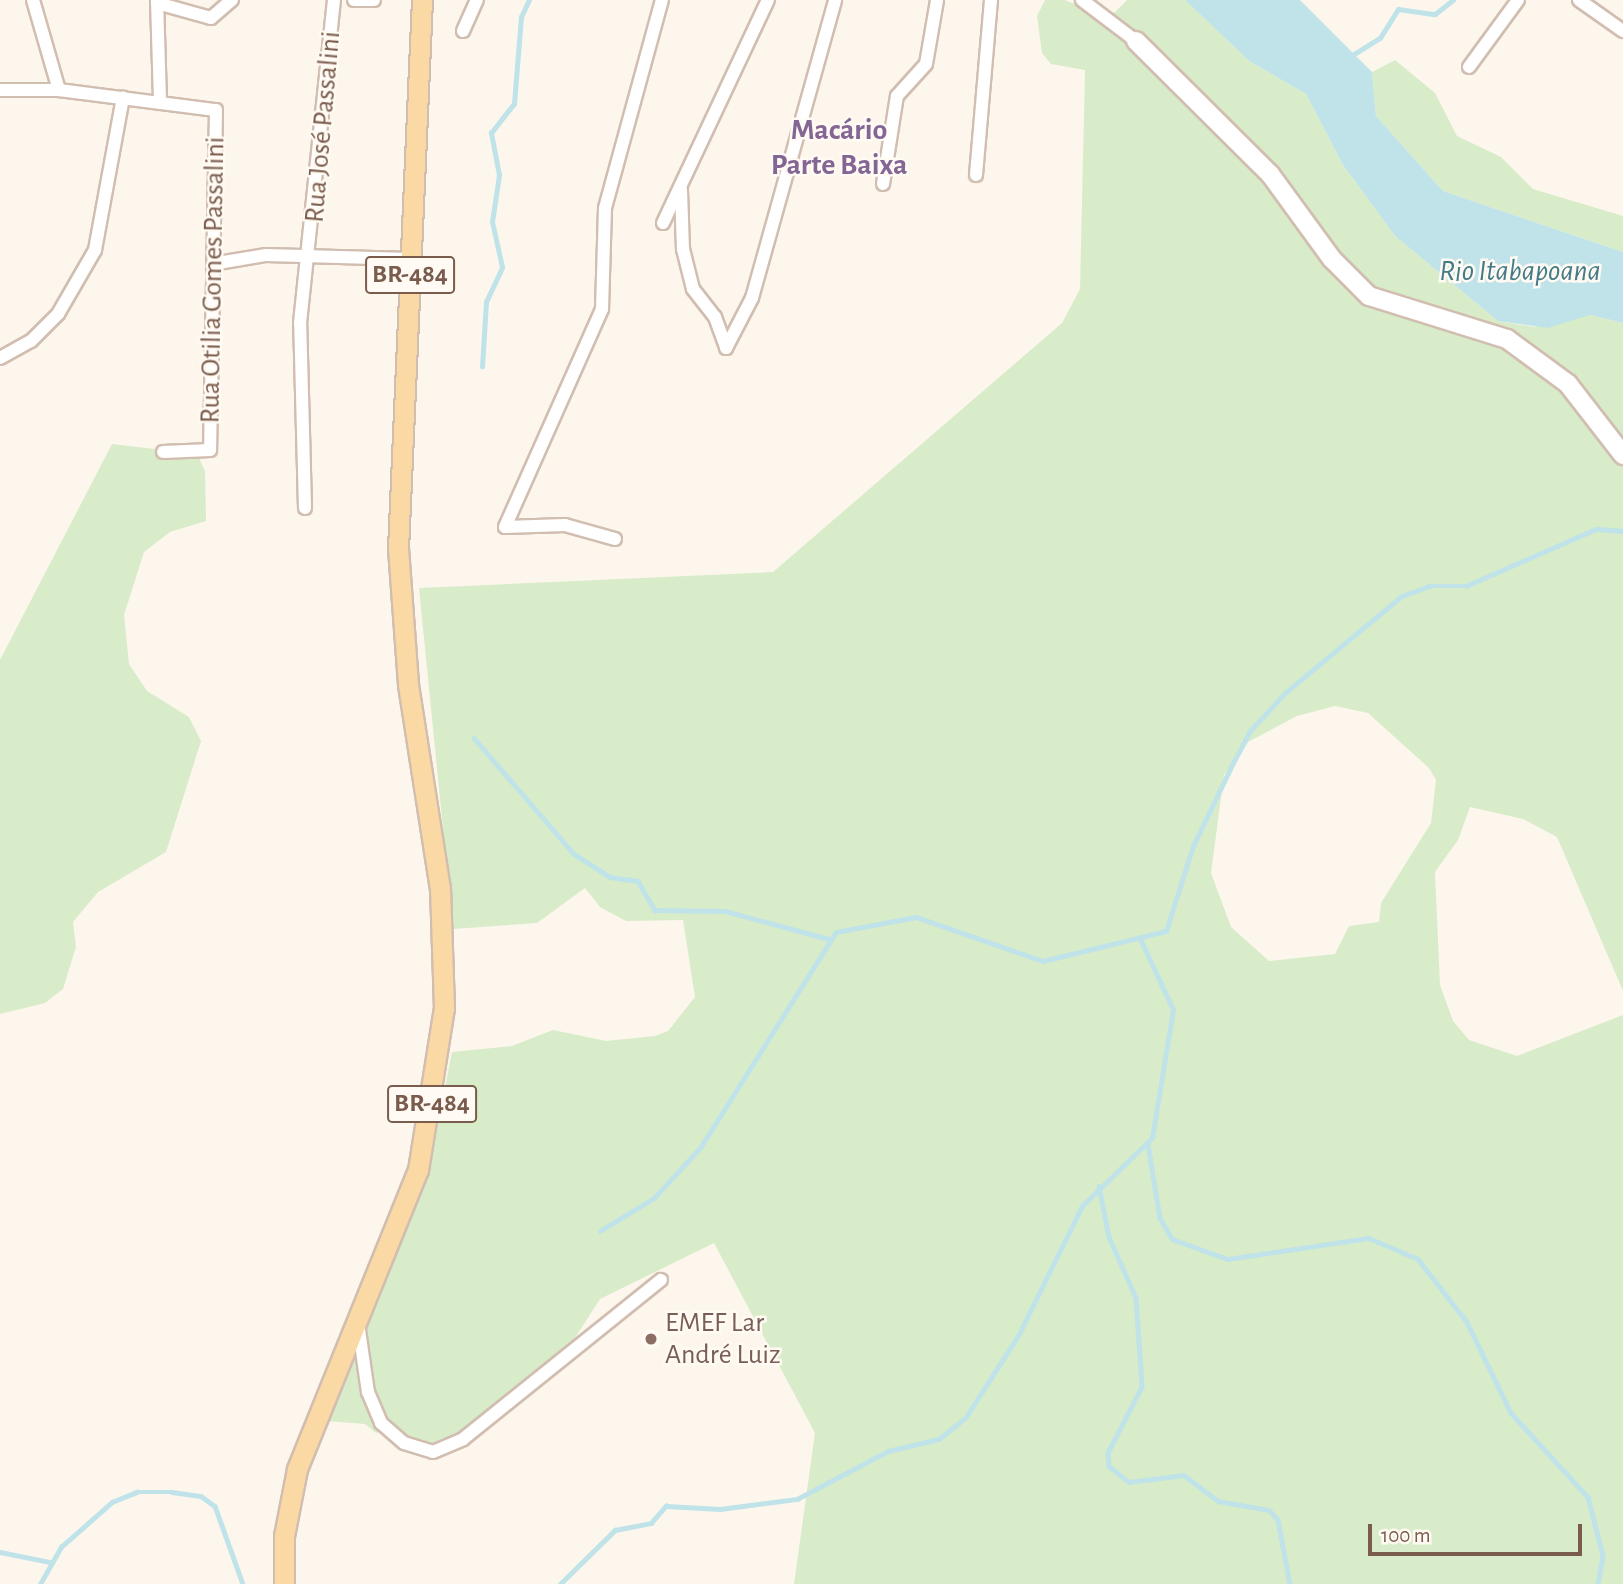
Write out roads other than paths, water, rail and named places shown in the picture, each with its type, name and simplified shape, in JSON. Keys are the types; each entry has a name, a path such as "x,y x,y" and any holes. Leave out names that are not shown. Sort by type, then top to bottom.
{"main road":[{"name":"BR-484","path":"284,1584 285,1536 297,1469 418,1170 444,1008 440,889 400,602 399,469 422,0"}],"street":[{"path":"33,0 59,90"},
{"path":"0,90 59,90 160,103 157,1 212,19 232,0"},
{"name":"Rua José Passalini","path":"305,508 300,323 311,254 334,0"},
{"path":"354,0 373,0"},
{"path":"463,32 477,0"},
{"path":"615,538 565,525 505,527 602,309 605,208 662,0"},
{"path":"663,223 768,0"},
{"path":"681,189 682,250 694,289 715,317 726,348 760,265 835,0"},
{"path":"883,184 897,96 926,64 937,0"},
{"path":"976,175 991,0"},
{"path":"1082,0 1136,41 1270,174 1332,259 1369,296 1507,339 1567,384 1623,455"},
{"path":"1469,67 1518,0"},
{"path":"1579,0 1623,31"},
{"path":"0,358 31,341 58,314 95,250 111,193 123,98"},
{"name":"Rua Otilia Gomes Passalini","path":"160,103 216,110 218,263 210,450 163,452"},
{"path":"218,263 311,254 411,258"},
{"path":"358,1321 368,1392 381,1423 404,1443 433,1452 463,1439 661,1280"}],"water":[{"name":"Rio Itabapoana","path":"1185,0 1300,0 1372,72 1376,116 1443,191 1623,252 1623,323 1590,315 1548,328 1498,321 1395,236 1343,165 1306,94 1249,61"}],"waterway":[{"path":"482,367 486,302 502,267 492,222 499,175 491,133 514,104 521,17 529,0"},
{"path":"1351,56 1380,38 1398,9 1435,14 1453,0"},
{"path":"600,1231 654,1198 700,1148 836,932 916,917 1043,961 1166,931 1193,846 1233,763 1250,731 1285,693 1402,596 1429,586 1466,586 1596,529 1623,531"},
{"path":"474,738 574,854 610,877 638,881 655,910 725,911 829,939"},
{"path":"560,1584 615,1530 651,1523 666,1506 720,1509 797,1499 888,1451 939,1439 966,1417 1019,1334 1082,1206 1152,1138 1173,1010 1141,941"},
{"path":"1148,1144 1160,1218 1172,1239 1228,1259 1369,1238 1418,1259 1467,1322 1511,1413 1588,1497 1603,1556 1598,1584"},
{"path":"1099,1186 1109,1237 1136,1298 1142,1387 1108,1453 1109,1466 1129,1482 1184,1475 1218,1501 1269,1510 1278,1520 1290,1584"},
{"path":"40,1584 61,1547 112,1502 137,1492 172,1492 201,1496 215,1506 243,1584"},
{"path":"0,1552 50,1562"}],"place":[{"name":"EMEF Lar André Luiz","path":"651,1339"}],"district":[{"name":"Macário Parte Baixa","path":"839,147"}]}
